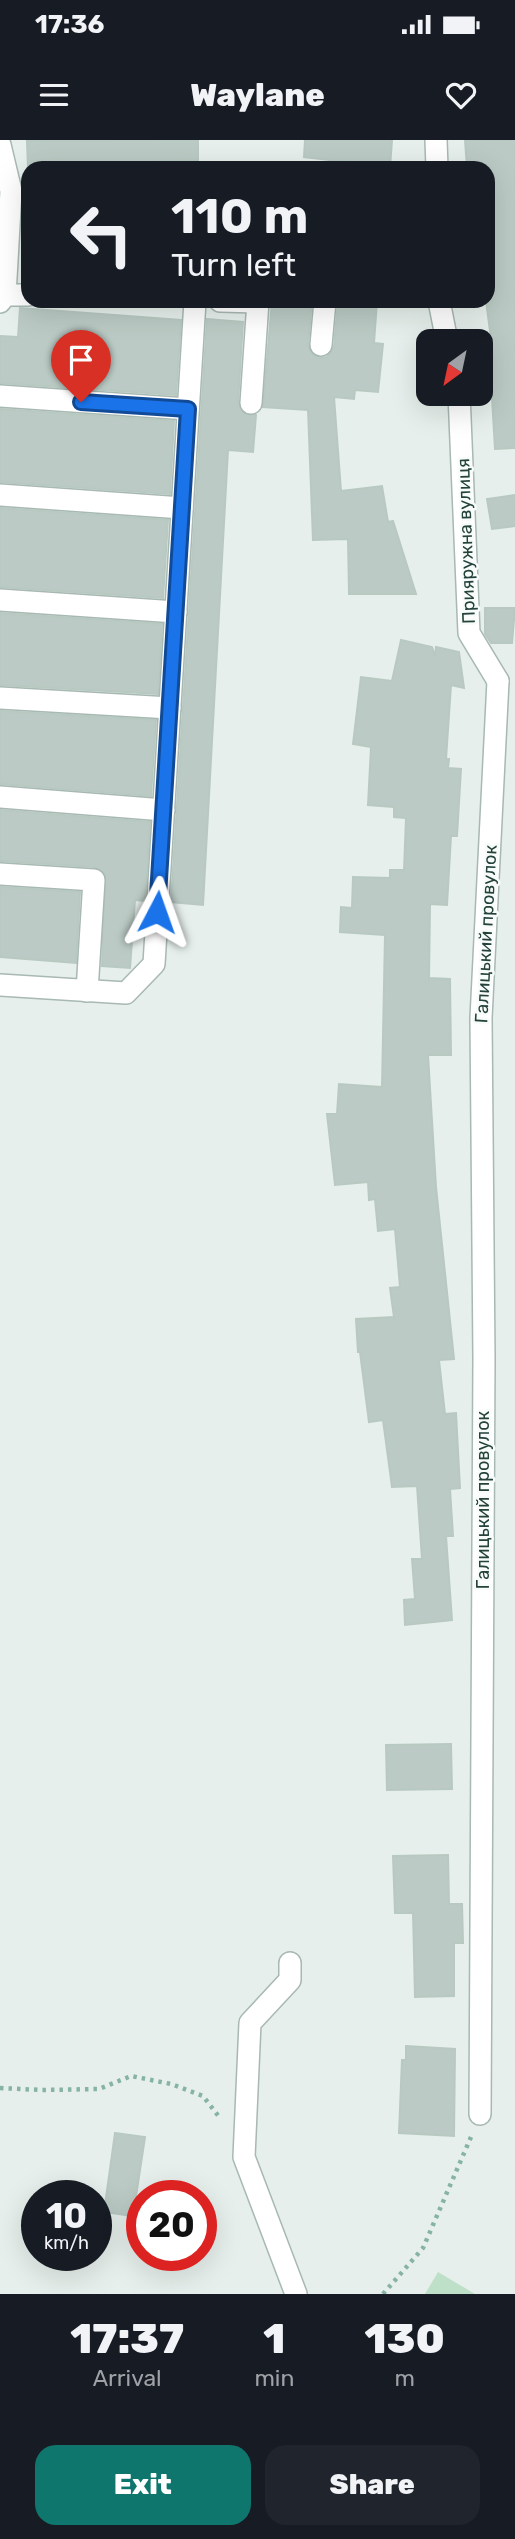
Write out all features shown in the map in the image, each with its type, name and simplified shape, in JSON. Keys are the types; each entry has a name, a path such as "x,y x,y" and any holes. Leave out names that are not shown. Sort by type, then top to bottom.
{"street":[{"path":"436,140 437,161"},
{"path":"0,145 20,191 3,298 21,296"},
{"path":"0,985 126,993 153,964 195,308"},
{"path":"251,403 258,308"},
{"path":"321,345 324,308"},
{"path":"440,308 445,329"},
{"path":"0,396 188,409"},
{"name":"Прияружна вулиця","path":"460,406 469,633 507,681"},
{"path":"0,495 182,508"},
{"path":"0,600 176,612"},
{"name":"Галицький провулок","path":"481,2114 484,1373 481,1018 507,681"},
{"path":"0,698 170,708"},
{"path":"0,797 163,810"},
{"path":"0,874 94,880 87,991"},
{"path":"290,1963 290,1980 250,2023 244,2157 296,2294"}],"path":[{"path":"0,2088 99,2089 131,2076 171,2084 203,2096 226,2125 244,2157"},
{"path":"383,2294 422,2248 481,2114"}],"green space":[{"path":"438,2272 475,2294 425,2294"}],"building":[{"path":"198,140 198,160 28,161 27,141"},
{"path":"305,140 392,140 390,161 339,161 304,157"},
{"path":"465,140 515,140 515,448 495,449 492,406 494,329 490,329 487,308 495,308 495,161 466,161"},
{"path":"20,308 181,320 176,395 0,383 0,336 18,337"},
{"path":"271,308 311,308 308,345 313,355 320,358 327,357 334,347 337,308 376,308 374,343 383,344 378,392 355,390 354,399 334,397 341,491 382,486 388,522 393,521 416,594 349,594 348,539 313,540 308,410 263,407"},
{"path":"207,319 243,322 238,403 243,413 256,415 253,452 228,450 203,905 171,902"},
{"path":"0,409 174,421 170,494 0,482"},
{"path":"515,495 515,526 492,529 487,499"},
{"path":"0,508 168,520 163,598 0,587"},
{"path":"485,608 515,608 512,643 491,643 485,634"},
{"path":"0,613 162,624 158,694 0,685"},
{"path":"401,640 432,647 435,656 436,647 459,652 464,688 451,685 446,759 449,759 448,768 461,769 457,836 451,836 447,905 430,904 429,978 450,979 451,1055 428,1055 436,1187 454,1359 439,1360 445,1414 456,1413 460,1488 450,1489 453,1536 446,1536 452,1620 405,1625 404,1600 415,1599 412,1559 422,1559 417,1486 392,1487 383,1420 369,1422 358,1352 356,1319 394,1317 390,1288 400,1287 395,1229 378,1231 375,1199 369,1200 368,1182 335,1185 327,1114 337,1114 339,1084 382,1087 385,935 340,932 341,907 352,908 353,877 390,878 390,870 404,870 406,818 394,817 394,807 368,805 371,747 353,744 361,677 392,681"},
{"path":"0,711 156,720 151,796 0,784"},
{"path":"0,810 150,822 145,901 135,900 130,968 102,966 105,874 95,867 0,861"},
{"path":"0,887 80,892 76,963 0,957"},
{"path":"451,1744 452,1789 387,1790 386,1745"},
{"path":"448,1855 449,1904 462,1904 463,1943 454,1943 454,1996 415,1997 413,1913 395,1913 393,1856"},
{"path":"406,2046 455,2049 454,2136 399,2133 402,2060 406,2060"},
{"path":"115,2133 145,2137 138,2180 126,2180 126,2215 112,2213 112,2180 108,2180"}],"route":[{"path":"81,402 188,409 157,912"}]}
